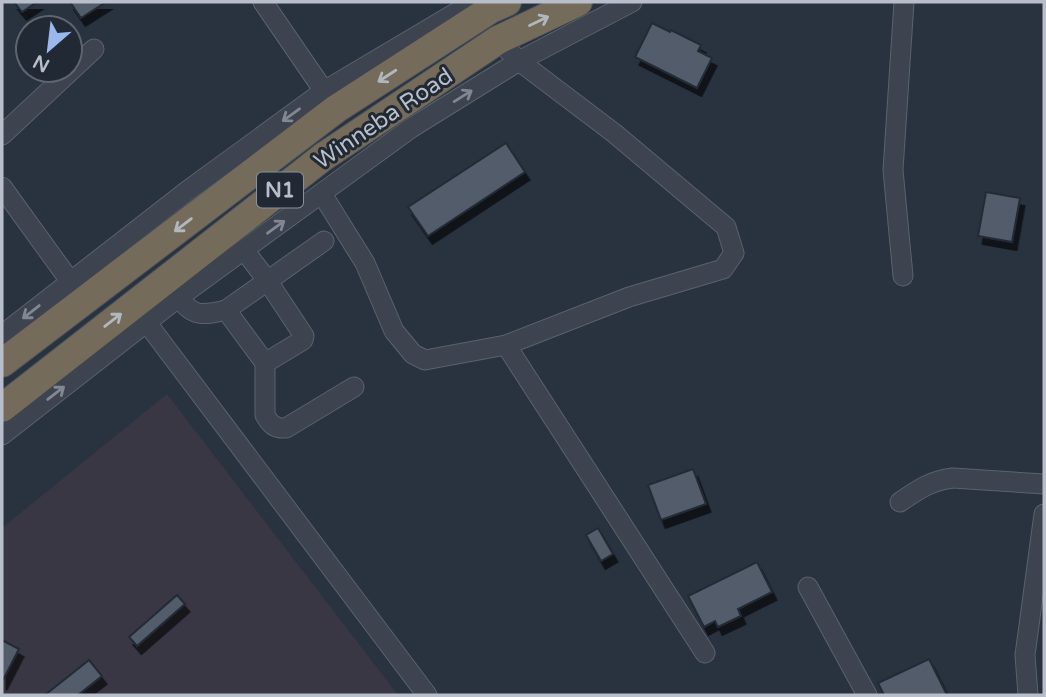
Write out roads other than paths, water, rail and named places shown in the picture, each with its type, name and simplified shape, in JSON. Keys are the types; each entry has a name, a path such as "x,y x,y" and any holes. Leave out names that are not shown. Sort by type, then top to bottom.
{"highway":[{"name":"Winneba Road","path":"2,363 336,109 491,9 507,2"},
{"name":"Winneba Road","path":"4,422 324,157 498,40 578,2"}],"street":[{"path":"263,2 324,91"},
{"path":"2,335 187,191 324,91 474,2"},
{"path":"4,422 147,323 411,128 519,61 632,2"},
{"path":"902,276 893,170 905,2"},
{"path":"322,194 365,263 394,331 413,354 425,360 506,345 629,297 723,269 734,253 726,227 614,133 519,61 498,40"},
{"path":"2,135 93,49"},
{"path":"2,187 70,281"},
{"path":"179,297 184,305 197,313 226,310 324,241"},
{"path":"244,250 304,336 303,340 265,363"},
{"path":"226,310 265,363 265,415 274,426 286,428 354,387"},
{"path":"147,323 426,695"},
{"path":"506,345 705,653"},
{"path":"900,502 927,484 953,478 1044,484"},
{"path":"1028,695 1025,654 1044,513"},
{"path":"808,587 867,695"}]}
